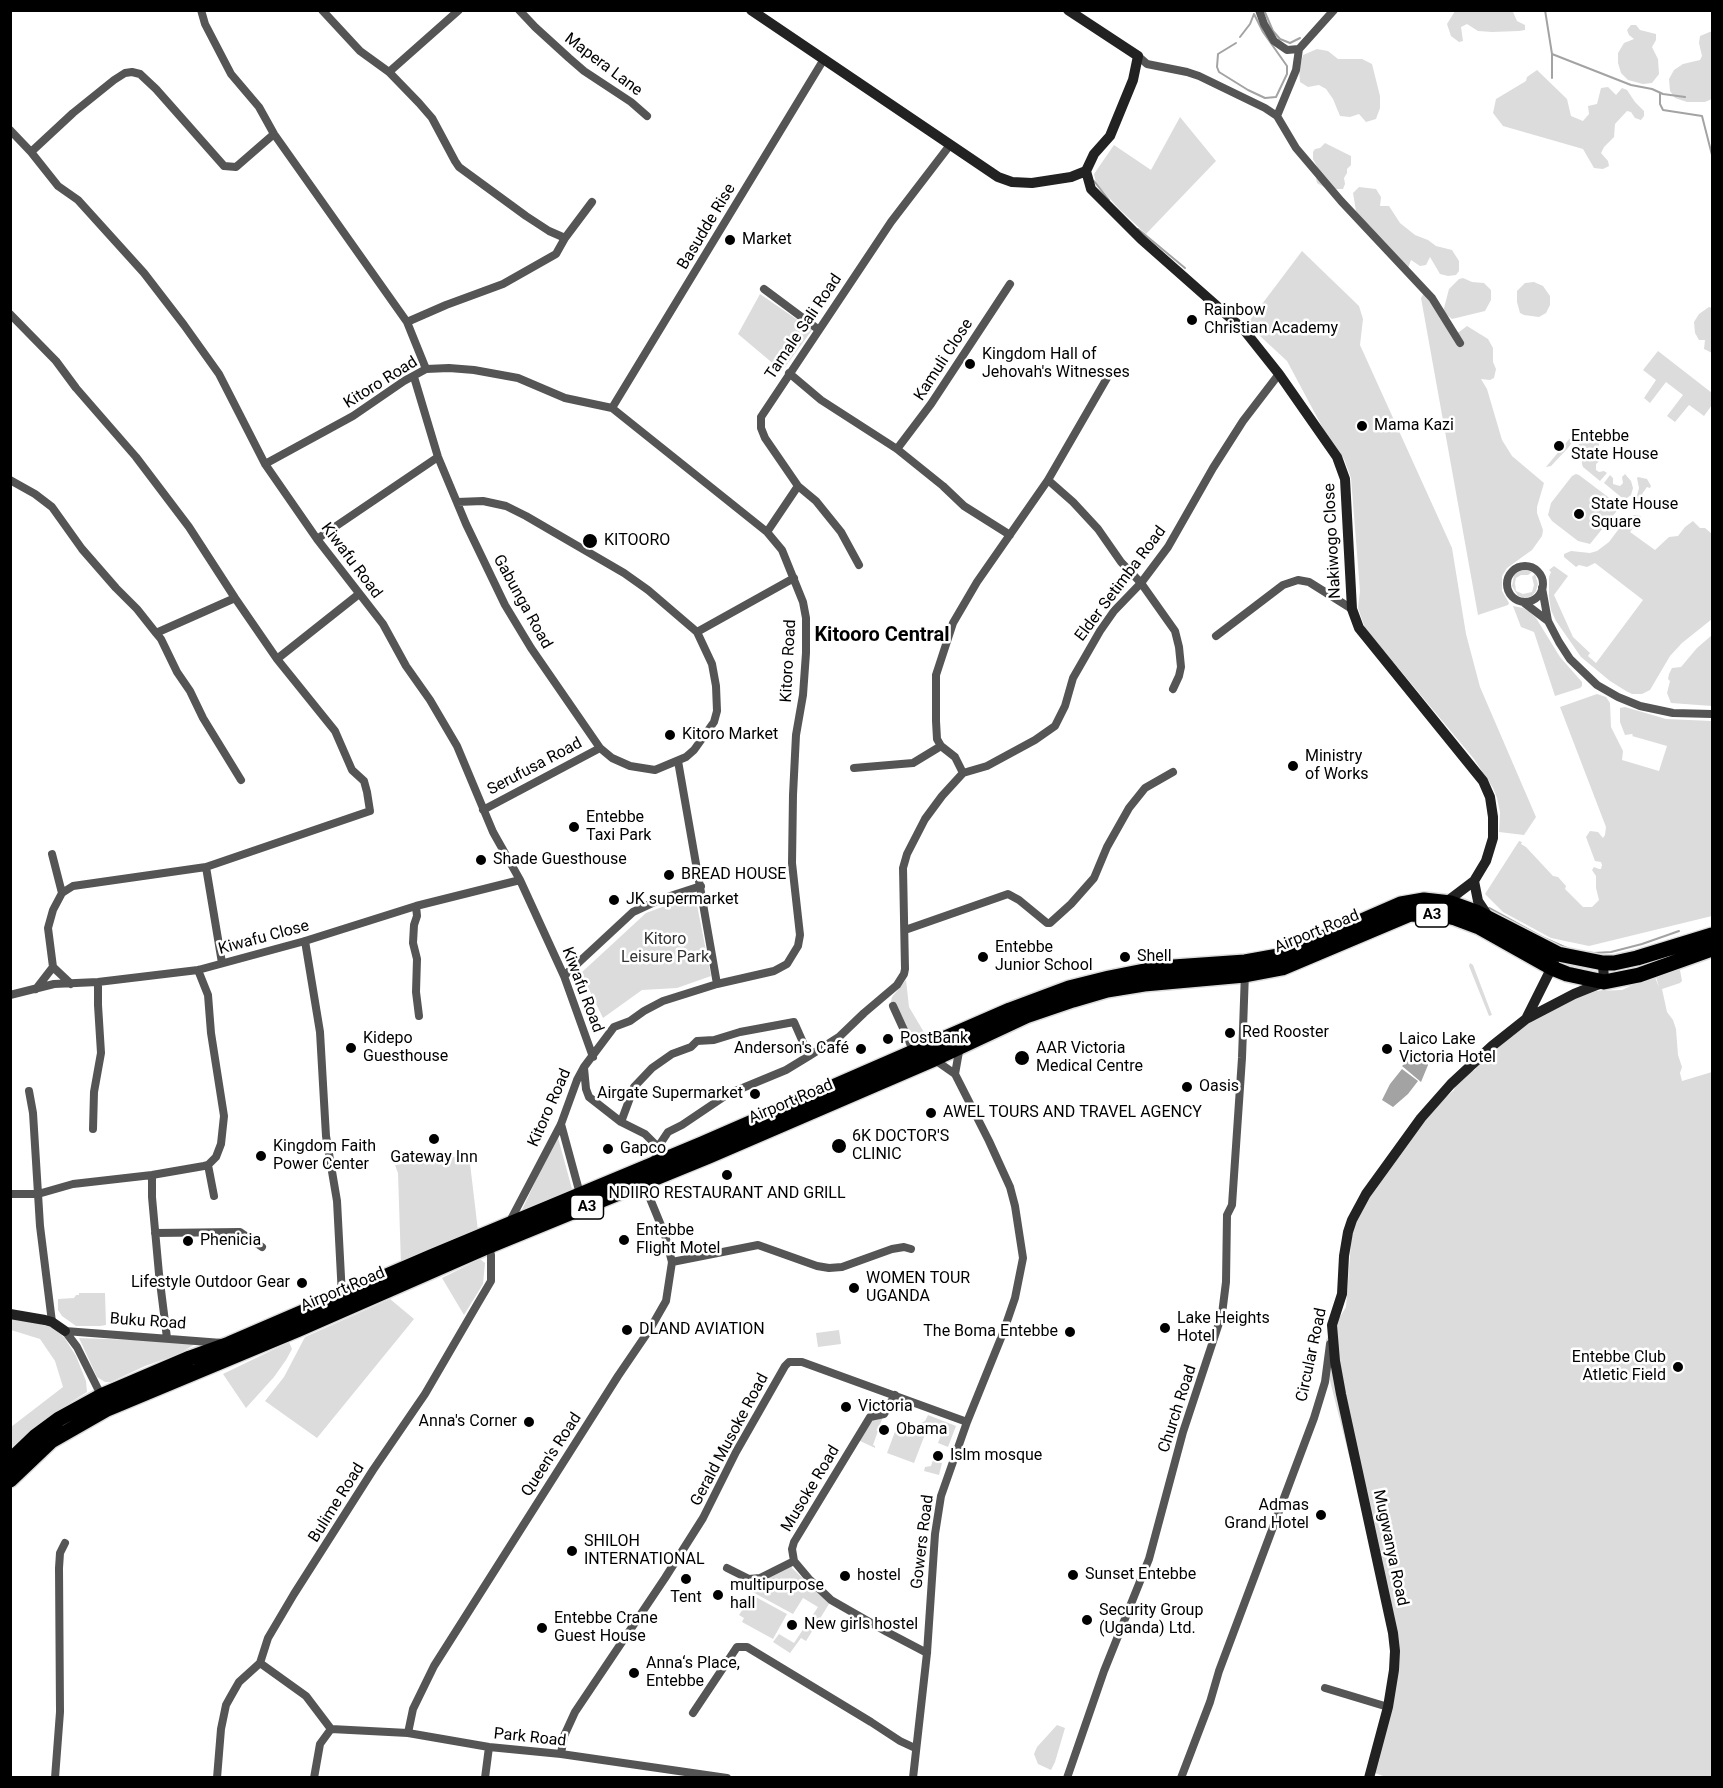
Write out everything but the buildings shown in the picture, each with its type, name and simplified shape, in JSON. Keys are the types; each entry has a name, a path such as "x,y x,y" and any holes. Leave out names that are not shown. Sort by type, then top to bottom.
{"highway":[{"name":"Airport Road","path":"10,1461 36,1436 59,1419 249,1350 508,1225 914,1053 1073,1000 1107,990 1245,969 1282,968 1343,941 1424,900 1476,912 1491,919 1555,961 1567,974 1609,982"},
{"name":"Airport Road","path":"1409,908 1455,918 1555,961 1608,963"},
{"name":"A3","path":"1608,963 1637,958 1713,935"},
{"name":"A3","path":"1609,982 1639,975 1713,949"},
{"name":"Airport Road","path":"10,1480 51,1441 104,1402 190,1358 342,1296 433,1263 489,1246 645,1184 934,1059 958,1040"}],"street":[{"path":"201,10 205,24 231,74 258,107 274,134 407,322 426,369"},
{"path":"322,10 360,51 389,72 432,118 459,166 526,216 565,238"},
{"path":"389,72 459,10"},
{"name":"Mapera Lane","path":"519,10 569,58 631,102 646,116"},
{"path":"751,10 998,177 1012,182 1032,183 1060,180 1086,171 1094,154 1110,136 1133,80 1138,56"},
{"path":"1068,10 1147,64 1199,76 1278,116 1296,148 1432,298 1460,344"},
{"path":"1259,10 1274,41 1287,50 1299,49"},
{"path":"1278,116 1296,70 1299,49 1334,10"},
{"name":"Basudde Rise","path":"612,408 824,59"},
{"path":"31,152 73,113 125,73 132,72 140,74 156,89 228,168 236,167 274,134"},
{"name":"Kiwafu Road","path":"10,130 58,186 78,200 144,273 184,325 219,374 265,464 317,539 383,624 406,666 430,700 457,746 493,832 520,880 564,976 593,1057"},
{"name":"Tamale Sali Road","path":"860,565 841,532 816,501 798,486 765,438 761,428 761,417 891,222 950,144"},
{"name":"Nakiwogo Close","path":"1086,171 1091,189 1141,239 1244,330 1279,374 1337,457 1346,479 1352,609 1359,628 1483,781 1491,797 1493,838 1480,873 1474,881"},
{"path":"407,322 503,284 556,254 592,202"},
{"name":"Kamuli Close","path":"897,449 931,404 1010,284"},
{"path":"764,289 819,330"},
{"path":"10,314 56,360 76,388 136,457 189,526 235,598 278,659 335,731 352,770 364,781 370,811 206,867 73,886 62,893 53,910 48,928 53,967 71,984"},
{"name":"Kitoro Road","path":"265,464 353,416 404,381 426,369 474,370 518,378 565,398 612,408 767,532 782,550 803,602 806,618 806,653 796,735 792,862 800,935 798,945 787,964 774,971 717,984 663,1001 630,1022 614,1027 584,1067 561,1124 508,1225"},
{"path":"789,373 820,400 897,449 964,506 1010,535"},
{"name":"Elder Setimba Road","path":"650,1164 657,1156 658,1147 668,1132 728,1094 786,1070 809,1056 839,1036 897,985 904,974 903,868 907,854 925,819 963,773 987,766 1035,740 1055,726 1065,706 1073,678 1089,647 1114,611 1141,583 1168,548 1196,496 1243,422 1279,374"},
{"name":"Gabunga Road","path":"414,377 438,457 457,502 505,605 531,648 600,748 612,758 630,766 656,770 678,761"},
{"path":"963,773 955,757 941,746 937,739 936,675 953,622 977,582 1048,480 1107,378"},
{"path":"317,539 438,457"},
{"path":"10,480 52,507 82,549 161,639 203,718 241,780"},
{"path":"1048,480 1098,529 1121,562 1141,583 1170,623 1179,647 1180,667 1173,689"},
{"path":"767,532 798,486"},
{"path":"457,502 483,501 506,506 526,516 624,573 655,596 696,632 712,664 717,711 714,722 694,750 678,761 717,984"},
{"path":"1548,621 1510,593 1507,584 1509,575 1516,568 1527,566 1535,569 1541,577 1548,621 1570,659 1597,685 1640,706 1673,713 1713,714"},
{"path":"696,632 794,578"},
{"path":"1216,636 1282,585 1298,580 1309,582 1352,609"},
{"path":"1521,601 1534,599 1542,588"},
{"path":"278,659 359,594"},
{"path":"156,633 235,598"},
{"path":"854,768 913,763 941,746"},
{"name":"Serufusa Road","path":"483,810 600,748"},
{"path":"905,930 1008,894 1050,923 1094,878 1107,847 1145,788 1173,772"},
{"path":"52,855 62,893"},
{"path":"206,867 222,963"},
{"name":"Kiwafu Close","path":"10,995 54,984 98,982 198,970 304,941 416,906 520,880"},
{"path":"1445,903 1474,881 1478,901 1491,919"},
{"path":"564,976 633,912 701,886"},
{"path":"416,906 413,944 417,958 416,992 419,1016"},
{"path":"304,941 320,1032 326,1136 338,1202 342,1296"},
{"name":"Circular Road","path":"1526,1019 1555,961"},
{"path":"1608,963 1609,982"},
{"path":"36,989 53,967"},
{"name":"Church Road","path":"1067,1778 1104,1671 1149,1559 1183,1432 1222,1314 1226,1282 1227,1215 1232,1205 1245,969"},
{"path":"10,1194 38,1194 73,1184 152,1175 208,1165 216,1157 221,1143 224,1116 211,1033 208,995 198,970"},
{"path":"93,1129 94,1092 101,1053 98,982"},
{"name":"Circular Road","path":"1181,1778 1314,1418 1325,1382 1332,1325 1341,1294 1347,1232 1352,1220 1366,1194 1421,1118 1451,1084 1492,1046 1526,1019 1574,994 1609,982"},
{"path":"893,1006 914,1053"},
{"path":"621,1122 634,1087 652,1068 697,1041 714,1040 740,1032 794,1022 809,1056"},
{"path":"955,1074 958,1040"},
{"name":"Gowers Road","path":"913,1778 927,1653 936,1522 941,1496 1015,1298 1023,1258 1010,1187 955,1074 934,1059"},
{"path":"584,1067 589,1097 621,1122 645,1134 658,1147"},
{"path":"29,1091 33,1113 39,1226 52,1322"},
{"path":"561,1124 580,1194"},
{"path":"208,1165 214,1196"},
{"path":"152,1175 155,1233 167,1338"},
{"name":"Queen's Road","path":"408,1733 416,1702 434,1666 666,1301 672,1262 665,1234 645,1184"},
{"path":"155,1233 240,1232 262,1247"},
{"path":"672,1262 758,1245 817,1266 842,1267 892,1249 904,1247 911,1249"},
{"name":"Bulime Road","path":"217,1778 221,1730 226,1705 239,1682 260,1663 268,1638 294,1594 373,1470 425,1394 491,1281 489,1246"},
{"path":"10,1314 52,1322 65,1331 77,1347 104,1402"},
{"name":"Mugwanya Road","path":"1332,1325 1341,1394 1393,1633 1394,1670 1388,1707 1370,1778"},
{"name":"Buku Road","path":"65,1331 229,1344 249,1350"},
{"name":"Gerald Musoke Road","path":"561,1754 564,1736 575,1712 704,1518 736,1452 789,1362 802,1362 967,1422"},
{"name":"Musoke Road","path":"794,1561 792,1549 794,1542 861,1430 870,1417 884,1414 895,1395"},
{"path":"55,1778 60,1712 59,1568 60,1553 65,1543"},
{"path":"727,1568 749,1579 760,1578 794,1561 831,1599 927,1653"},
{"path":"693,1713 737,1647 747,1647 915,1748"},
{"path":"260,1663 306,1696 331,1729 320,1744 314,1778"},
{"path":"1325,1688 1388,1707"},
{"name":"Park Road","path":"331,1729 408,1733 489,1747 561,1754 679,1774 727,1778"},
{"path":"485,1778 489,1747"}],"green space":[{"path":"1455,11 1513,12 1517,21 1525,25 1525,30 1478,31 1467,24 1461,27 1463,41 1459,42 1451,36 1447,24"},
{"path":"1631,25 1656,34 1652,47 1658,59 1659,74 1652,83 1643,84 1628,80 1621,73 1618,53 1624,43 1634,39 1627,30"},
{"path":"1712,31 1712,99 1705,102 1687,102 1675,98 1670,91 1669,79 1674,70 1683,64 1700,60 1702,56 1700,36"},
{"path":"1317,49 1328,51 1338,59 1362,59 1372,64 1380,96 1380,108 1376,119 1366,122 1359,114 1350,117 1340,116 1326,89 1319,85 1308,87 1300,82 1299,70 1303,55"},
{"path":"1537,70 1567,99 1571,116 1583,121 1589,114 1588,106 1597,104 1601,88 1608,87 1616,95 1622,88 1627,90 1644,111 1641,120 1627,111 1615,124 1614,137 1601,153 1609,166 1603,169 1594,168 1583,149 1503,126 1493,113 1496,99 1526,81 1527,77"},
{"path":"1180,117 1216,161 1146,234 1096,183 1094,174 1114,145 1151,170"},
{"path":"1325,143 1351,156 1351,165 1344,178 1343,189 1336,189 1333,186 1324,187 1317,183 1319,170 1313,159 1313,152"},
{"path":"1359,187 1376,189 1381,197 1380,206 1389,206 1400,223 1415,235 1436,246 1452,250 1459,261 1459,271 1456,275 1440,274 1430,257 1426,265 1420,266 1411,260 1408,268 1389,250 1385,242 1374,233 1356,211 1353,193"},
{"path":"1302,251 1359,306 1363,319 1360,345 1452,548 1466,634 1480,687 1536,817 1524,835 1499,832 1500,812 1497,798 1474,759 1365,628 1358,608 1360,591 1351,478 1344,459 1326,434 1287,361 1247,324"},
{"path":"1463,278 1472,282 1484,283 1491,290 1491,300 1485,311 1452,319 1443,312 1449,289"},
{"path":"1534,282 1543,286 1550,296 1550,305 1546,313 1539,317 1520,313 1517,302 1517,291 1525,283"},
{"path":"1424,293 1452,334 1467,326 1488,339 1493,348 1493,362 1496,369 1494,378 1481,379 1487,389 1502,440 1512,456 1544,483 1537,507 1543,530 1542,536 1532,550 1507,568 1502,576 1502,591 1508,605 1478,615 1421,298"},
{"path":"760,294 812,330 782,371 738,334"},
{"path":"1709,307 1712,308 1712,353 1704,349 1705,340 1699,340 1695,333 1694,322 1699,314"},
{"path":"1658,351 1712,393 1712,405 1704,416 1689,405 1675,422 1667,416 1683,395 1666,382 1650,403 1644,398 1656,380 1643,370"},
{"path":"1588,436 1599,443 1599,448 1587,449 1575,454 1579,444"},
{"path":"1570,438 1573,441 1568,448 1551,466 1546,467"},
{"path":"1595,454 1603,458 1596,464 1596,470 1607,473 1600,481 1582,464 1586,456"},
{"path":"1576,474 1616,503 1618,507 1590,544 1578,541 1552,521 1548,515 1551,503"},
{"path":"1625,474 1633,488 1631,495 1627,498 1621,497 1604,483 1610,475 1613,478 1613,484 1620,486"},
{"path":"1638,477 1647,479 1651,486 1647,487 1642,494 1645,496 1637,502 1639,488"},
{"path":"1635,515 1641,516 1630,532 1655,550 1669,537 1678,536 1693,521 1700,528 1705,528 1712,534 1712,619 1682,643 1670,656 1650,690 1642,694 1632,694 1626,691 1581,657 1556,621 1549,597 1551,572 1549,570 1554,566 1568,576 1554,595 1573,637 1590,653 1588,656 1596,663 1643,600 1595,563 1587,567 1579,565 1576,567 1564,557 1564,554 1571,551 1590,553 1597,551 1609,542 1627,518"},
{"path":"1525,570 1532,572 1516,578 1516,591 1523,594 1532,592 1534,585 1532,577 1535,574 1538,584 1532,596 1525,598 1518,596 1512,586 1514,575"},
{"path":"1513,606 1523,608 1536,618 1560,657 1582,682 1580,688 1555,696 1534,632 1521,627"},
{"path":"1712,635 1712,706 1671,703 1667,693 1672,668 1681,667"},
{"path":"1597,694 1606,697 1610,703 1611,727 1623,751 1622,760 1659,771 1667,746 1632,736 1632,734 1625,735 1620,722 1620,708 1625,707 1666,719 1712,721 1712,916 1589,946 1551,938 1503,912 1485,894 1519,841 1553,876 1558,877 1566,886 1565,889 1583,907 1592,907 1599,900 1596,876 1592,870 1594,867 1601,869 1602,865 1601,862 1595,861 1586,837 1590,831 1598,832 1603,838 1606,827 1560,707"},
{"name":"Kitoro Leisure Park","path":"695,895 711,976 677,988 642,990 603,1018 581,973 646,913"},
{"path":"1470,963 1473,965 1492,1015 1489,1016 1469,966"},
{"path":"1676,968 1680,970 1682,981 1662,989 1667,1012 1676,1029 1682,1081 1712,1072 1712,1777 1389,1778 1372,1772 1396,1641 1327,1369 1326,1340 1346,1307 1352,1230 1359,1213 1381,1178 1434,1108 1454,1090 1455,1085 1469,1072 1475,1070 1479,1063 1509,1038 1508,1036 1560,1004 1596,991 1622,990 1654,975 1659,987 1656,977"},
{"path":"906,980 909,1007 925,1034 911,1043 890,1006 892,997"},
{"path":"557,1134 572,1189 519,1216 538,1176"},
{"path":"469,1155 478,1231 401,1264 398,1173 395,1165"},
{"path":"480,1259 485,1263 483,1284 464,1315 442,1278"},
{"path":"79,1293 105,1293 106,1325 76,1326 62,1316 58,1310 58,1299 74,1298"},
{"path":"390,1299 414,1319 317,1438 265,1401 284,1377 305,1337"},
{"path":"11,1319 51,1327 64,1337 76,1356 86,1381 87,1392 60,1409 11,1447 11,1427 63,1387 55,1361 40,1339 11,1330"},
{"path":"839,1330 841,1344 818,1347 816,1333"},
{"path":"79,1338 195,1344 179,1354 145,1366 111,1382 105,1382 97,1377"},
{"path":"289,1342 292,1349 286,1360 246,1408 223,1374"},
{"path":"884,1415 876,1430 878,1431 873,1445 875,1448 858,1440 874,1416"},
{"path":"928,1415 956,1426 948,1447 938,1443 941,1435 939,1433 927,1429 914,1463 887,1453 896,1429 909,1429 925,1421"},
{"path":"933,1460 942,1463 939,1475 924,1471 925,1467 931,1466"},
{"path":"791,1563 792,1568 829,1604 806,1641 801,1638 790,1653 773,1642 779,1634 794,1643 818,1607 803,1598 793,1614 745,1588"},
{"path":"752,1595 787,1614 773,1639 742,1622 744,1618 739,1615"},
{"path":"1057,1725 1065,1728 1051,1770 1038,1764 1034,1754 1037,1747"}],"shaded area":[{"path":"1416,1053 1424,1058 1428,1065 1421,1082 1402,1066"},
{"path":"1402,1069 1418,1081 1408,1094 1393,1107 1382,1100 1390,1084"}],"waterway":[{"path":"1264,10 1273,31 1280,39 1290,43 1300,38"},
{"path":"1545,10 1552,54 1552,78"},
{"path":"1236,43 1218,54 1219,72 1265,98 1276,97 1287,74 1287,66 1263,32 1254,14 1240,37"},
{"path":"1552,54 1631,85 1652,89 1663,94 1685,97"},
{"path":"1660,93 1660,104 1663,110 1702,116 1712,155"},
{"path":"1094,181 1109,200"},
{"path":"1138,229 1185,268"},
{"path":"1489,908 1569,949"},
{"path":"1586,952 1611,952 1679,931"}],"place":[{"name":"Market","path":"730,240"},
{"name":"Rainbow Christian Academy","path":"1192,320"},
{"name":"Kingdom Hall of Jehovah's Witnesses","path":"970,364"},
{"name":"Mama Kazi","path":"1362,426"},
{"name":"Entebbe State House","path":"1559,446"},
{"name":"State House Square","path":"1579,514"},
{"name":"KITOORO","path":"590,541"},
{"name":"Kitoro Market","path":"670,735"},
{"name":"Ministry of Works","path":"1293,766"},
{"name":"Entebbe Taxi Park","path":"574,827"},
{"name":"Shade Guesthouse","path":"481,860"},
{"name":"BREAD HOUSE","path":"669,875"},
{"name":"JK supermarket","path":"614,900"},
{"name":"Entebbe Junior School","path":"983,957"},
{"name":"Shell","path":"1125,957"},
{"name":"Red Rooster","path":"1230,1033"},
{"name":"PostBank","path":"888,1039"},
{"name":"Kidepo Guesthouse","path":"351,1048"},
{"name":"Anderson's Café","path":"861,1049"},
{"name":"Laico Lake Victoria Hotel","path":"1387,1049"},
{"name":"AAR Victoria Medical Centre","path":"1022,1058"},
{"name":"Oasis","path":"1187,1087"},
{"name":"Airgate Supermarket","path":"755,1094"},
{"name":"AWEL TOURS AND TRAVEL AGENCY","path":"931,1113"},
{"name":"Gateway Inn","path":"434,1139"},
{"name":"6K DOCTOR'S CLINIC","path":"839,1146"},
{"name":"Gapco","path":"608,1149"},
{"name":"Kingdom Faith Power Center","path":"261,1156"},
{"name":"NDIIRO RESTAURANT AND GRILL","path":"727,1175"},
{"name":"Entebbe Flight Motel","path":"624,1240"},
{"name":"Phenicia","path":"188,1241"},
{"name":"Lifestyle Outdoor Gear","path":"302,1283"},
{"name":"WOMEN TOUR UGANDA","path":"854,1288"},
{"name":"Lake Heights Hotel","path":"1165,1328"},
{"name":"DLAND AVIATION","path":"627,1330"},
{"name":"The Boma Entebbe","path":"1070,1332"},
{"name":"Entebbe Club Atletic Field","path":"1678,1367"},
{"name":"Victoria","path":"846,1407"},
{"name":"Anna's Corner","path":"529,1422"},
{"name":"Obama","path":"884,1430"},
{"name":"Islm mosque","path":"938,1456"},
{"name":"Admas Grand Hotel","path":"1321,1515"},
{"name":"SHILOH INTERNATIONAL","path":"572,1551"},
{"name":"Sunset Entebbe","path":"1073,1575"},
{"name":"hostel","path":"845,1576"},
{"name":"Tent","path":"686,1579"},
{"name":"multipurpose hall","path":"718,1595"},
{"name":"Security Group (Uganda) Ltd.","path":"1087,1620"},
{"name":"New girls hostel","path":"792,1625"},
{"name":"Entebbe Crane Guest House","path":"542,1628"},
{"name":"Anna‘s Place, Entebbe","path":"634,1673"}],"district":[{"name":"Kitooro Central","path":"882,636"}]}
